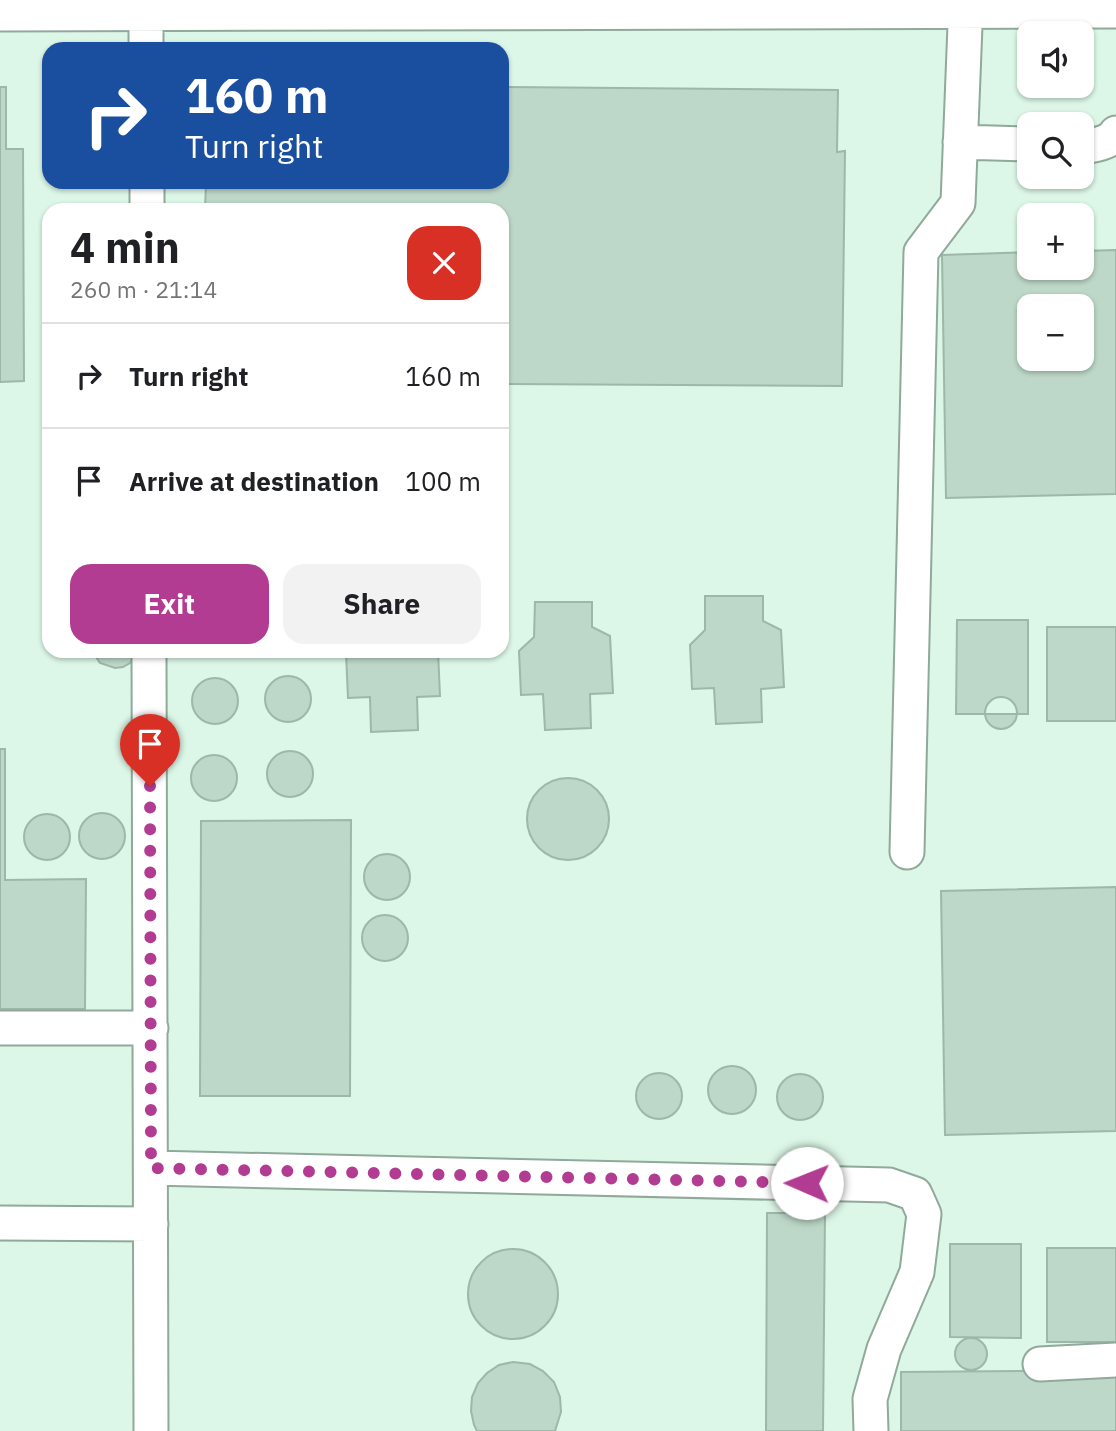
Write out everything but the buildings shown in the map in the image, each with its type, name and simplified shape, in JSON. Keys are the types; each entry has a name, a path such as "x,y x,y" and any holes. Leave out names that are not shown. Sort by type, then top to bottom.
{"lane":[{"path":"0,14 146,14 414,6 966,6 1116,11"},
{"path":"907,852 921,252 958,203 966,6"},
{"path":"146,14 146,42"},
{"path":"1094,145 1113,138 1116,133"},
{"path":"960,142 1017,144"},
{"path":"149,658 151,1431"},
{"path":"0,1028 151,1028"},
{"path":"151,1168 889,1185 915,1194 924,1214 917,1272 884,1349 870,1398 871,1431"},
{"path":"0,1223 151,1224"},
{"path":"1040,1364 1116,1360"}],"route":[{"path":"150,786 151,1168 807,1183"}]}
